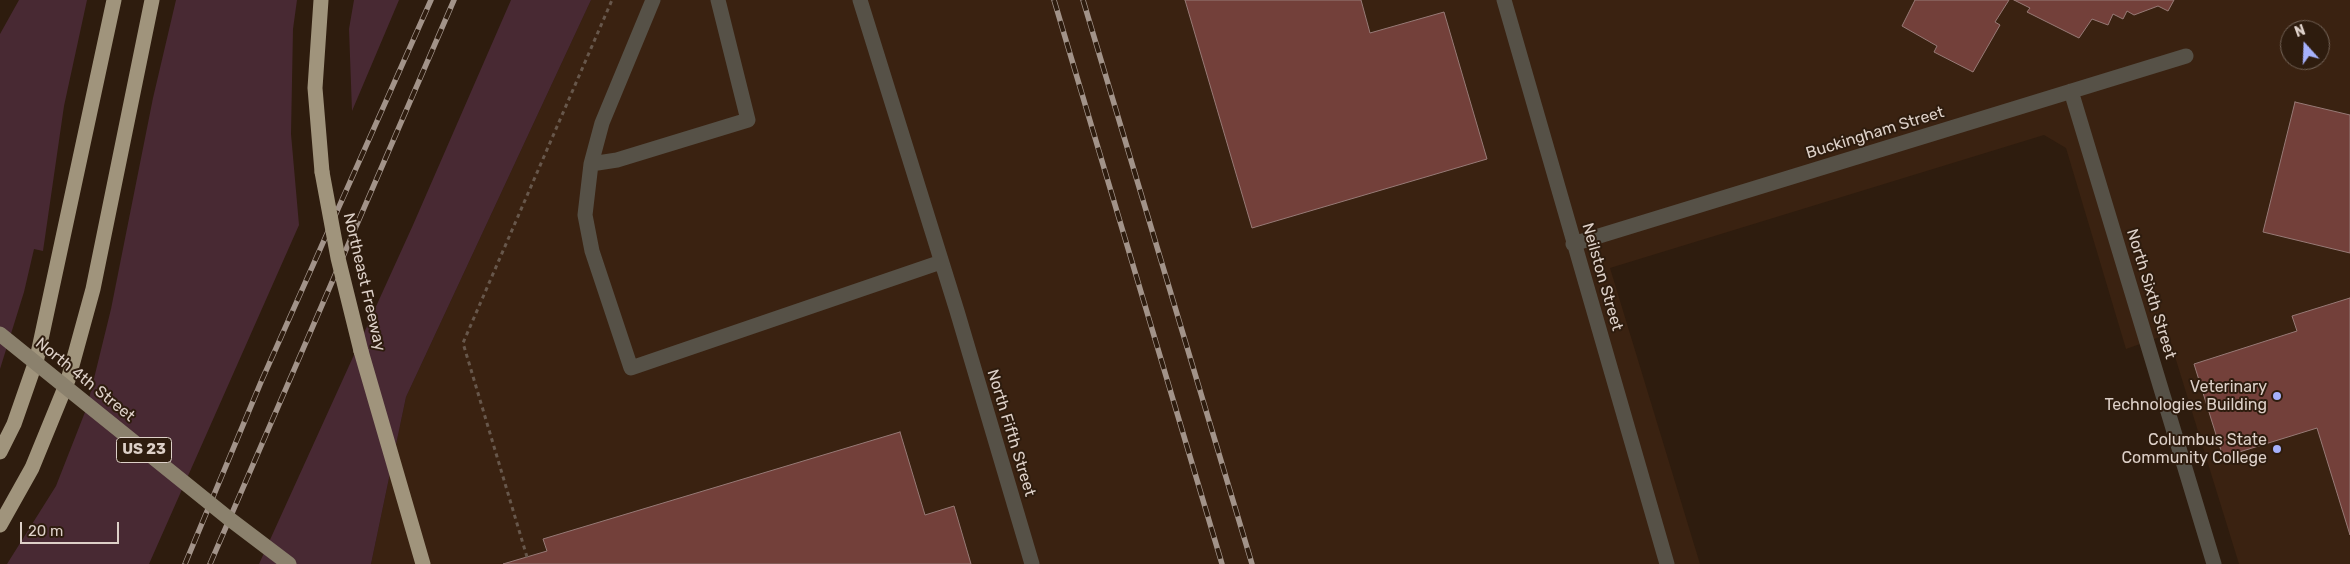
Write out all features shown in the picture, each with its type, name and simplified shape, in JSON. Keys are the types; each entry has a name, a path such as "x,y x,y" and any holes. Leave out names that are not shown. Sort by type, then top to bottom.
{"highway":[{"path":"0,452 14,424 37,358 114,0"},
{"path":"0,525 32,468 68,380 93,288 152,0"},
{"name":"Northeast Freeway","path":"321,0 315,88 322,172 338,258 361,351 423,564"}],"main road":[{"name":"North 4th Street","path":"0,334 227,517 289,564"}],"street":[{"path":"653,0 602,123 592,164 585,215 592,251 631,368 942,262"},
{"path":"592,164 617,160 748,120 718,0"},
{"name":"North Fifth Street","path":"860,0 957,311 1032,564"},
{"name":"Neilston Street","path":"1504,0 1667,564"},
{"name":"Buckingham Street","path":"1574,244 2186,56"},
{"name":"North Sixth Street","path":"2071,91 2214,564"}],"path":[{"path":"527,556 463,343 612,0"}],"shaded area":[{"path":"19,0 87,0 64,106 43,251 34,249 24,292 0,369 0,34"},
{"path":"176,0 297,0 293,29 291,134 299,225 149,564 7,564 56,486 87,407 111,309 153,98"},
{"path":"354,0 399,0 352,111 349,29"},
{"path":"511,0 591,0 406,397 371,564 259,564 413,225"},
{"path":"591,0 2350,0 2350,564 2239,564 2168,334 2126,349 2066,148 2044,135 1610,268 1700,564 371,564 406,397"}],"building":[{"path":"1185,0 1361,0 1370,33 1444,12 1487,159 1252,228"},
{"path":"1915,0 2009,0 1995,22 2000,25 1973,72 1934,52 1937,46 1902,26"},
{"path":"2014,0 2174,0 2168,11 2158,6 2134,15 2127,11 2123,19 2113,14 2108,25 2092,19 2079,38 2027,12 2030,8"},
{"path":"2295,102 2350,115 2350,253 2263,232"},
{"name":"Veterinary Technologies Building","path":"2350,298 2350,535 2317,428 2223,457 2194,364 2297,331 2292,316"},
{"path":"900,432 925,515 954,506 971,564 503,564 547,551 543,539"}],"railway":[{"path":"185,564 261,382 431,0"},
{"path":"210,564 454,0"},
{"path":"1054,0 1222,564"},
{"path":"1083,0 1252,564"}],"place":[{"name":"Veterinary Technologies Building","path":"2277,396"},
{"name":"Columbus State Community College","path":"2277,449"}]}
